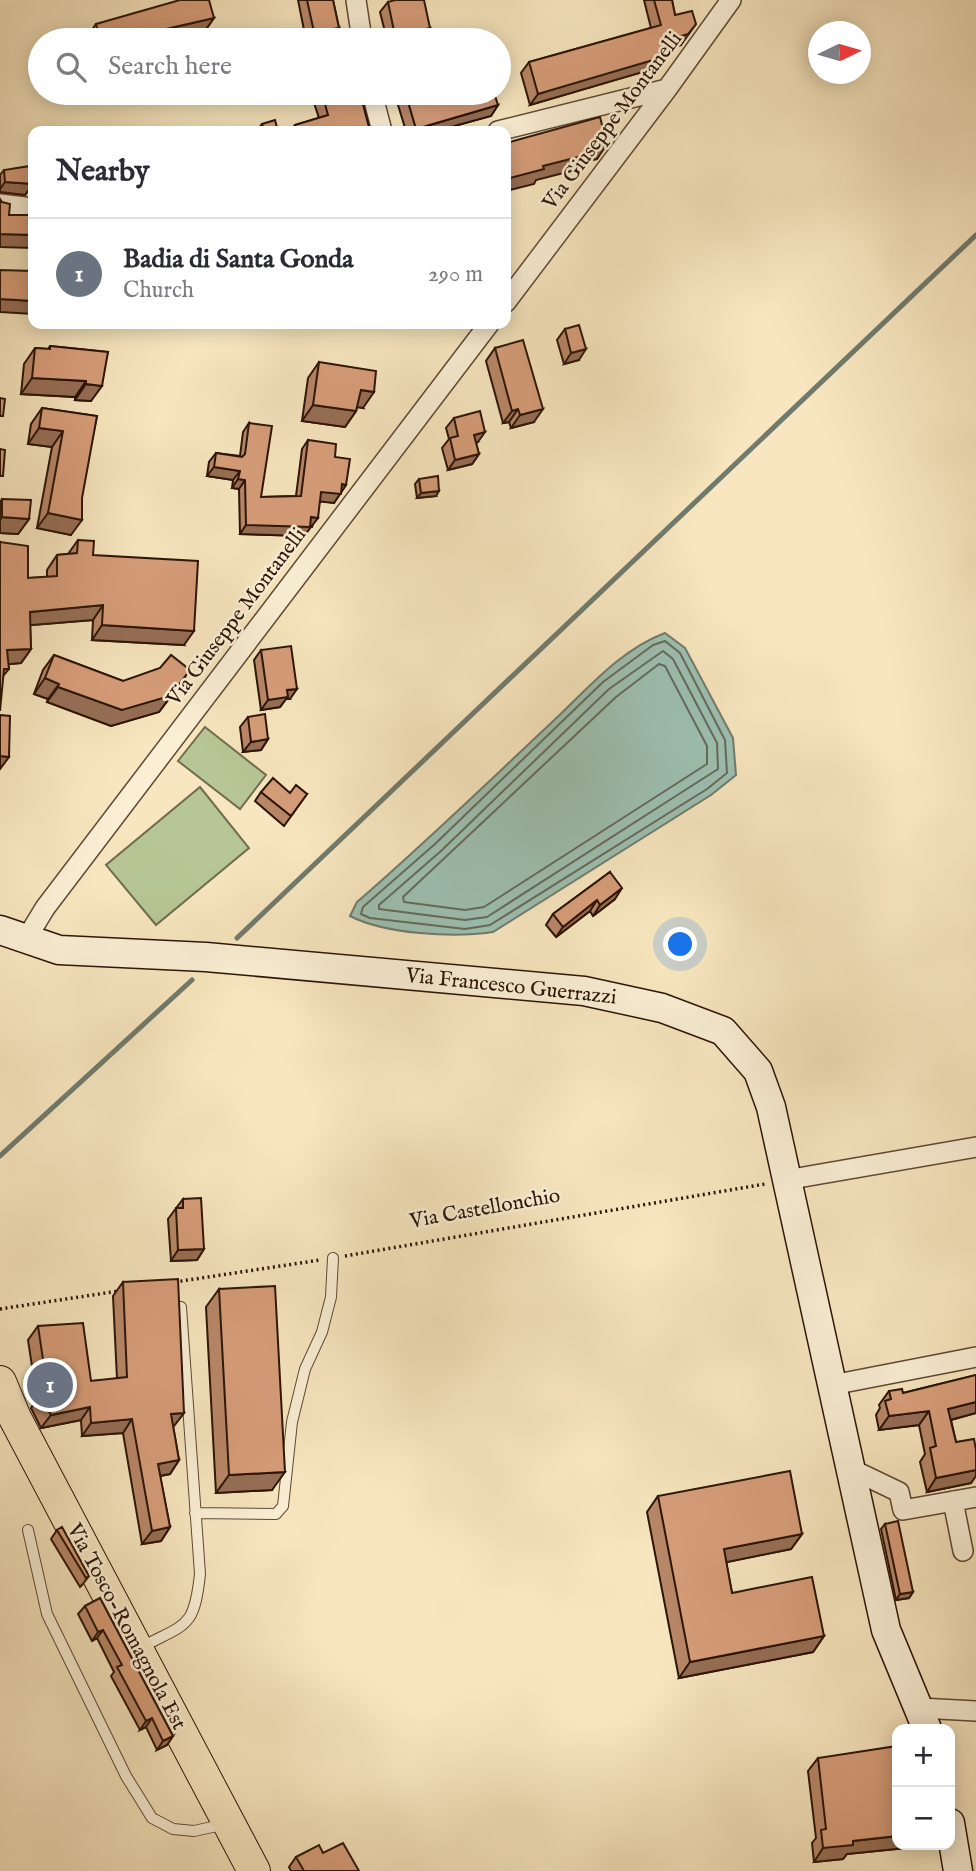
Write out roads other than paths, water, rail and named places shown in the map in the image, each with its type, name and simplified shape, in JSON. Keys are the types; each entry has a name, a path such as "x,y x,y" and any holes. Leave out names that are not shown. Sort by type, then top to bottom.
{"main road":[{"name":"Via Francesco Guerrazzi","path":"7,935 59,950 206,957 584,991 662,1008 723,1031 758,1071 771,1107 886,1630 923,1719"},
{"name":"Via Tosco-Romagnola Est","path":"0,1382 15,1418 139,1648 254,1871"},
{"path":"954,1850 958,1871"}],"street":[{"path":"356,0 360,28"},
{"name":"Via Giuseppe Montanelli","path":"511,295 731,0"},
{"path":"511,128 667,89"},
{"path":"375,105 381,126"},
{"path":"0,204 28,207"},
{"name":"Via Giuseppe Montanelli","path":"7,935 52,897 485,329"},
{"path":"786,1180 976,1147"},
{"path":"832,1385 976,1357"},
{"path":"850,1469 899,1492 903,1510 976,1497"},
{"path":"953,1501 963,1551"},
{"path":"923,1719 976,1712"}],"lane":[{"path":"195,1513 276,1514 283,1506 292,1422 306,1369 322,1332 331,1297 333,1258"},
{"path":"139,1648 188,1622 196,1608 200,1574 181,1307"},
{"path":"28,1530 47,1614 126,1776 152,1818 173,1829 194,1831 230,1823"}],"water":[{"path":"665,633 685,648 733,738 736,775 711,795 493,932 459,935 400,931 350,916 357,902 454,815 603,673 648,640"}],"waterway":[{"path":"237,938 976,235"},
{"path":"0,1156 192,980"}],"place":[{"name":"Badia di Santa Gonda","path":"50,1385"}]}
